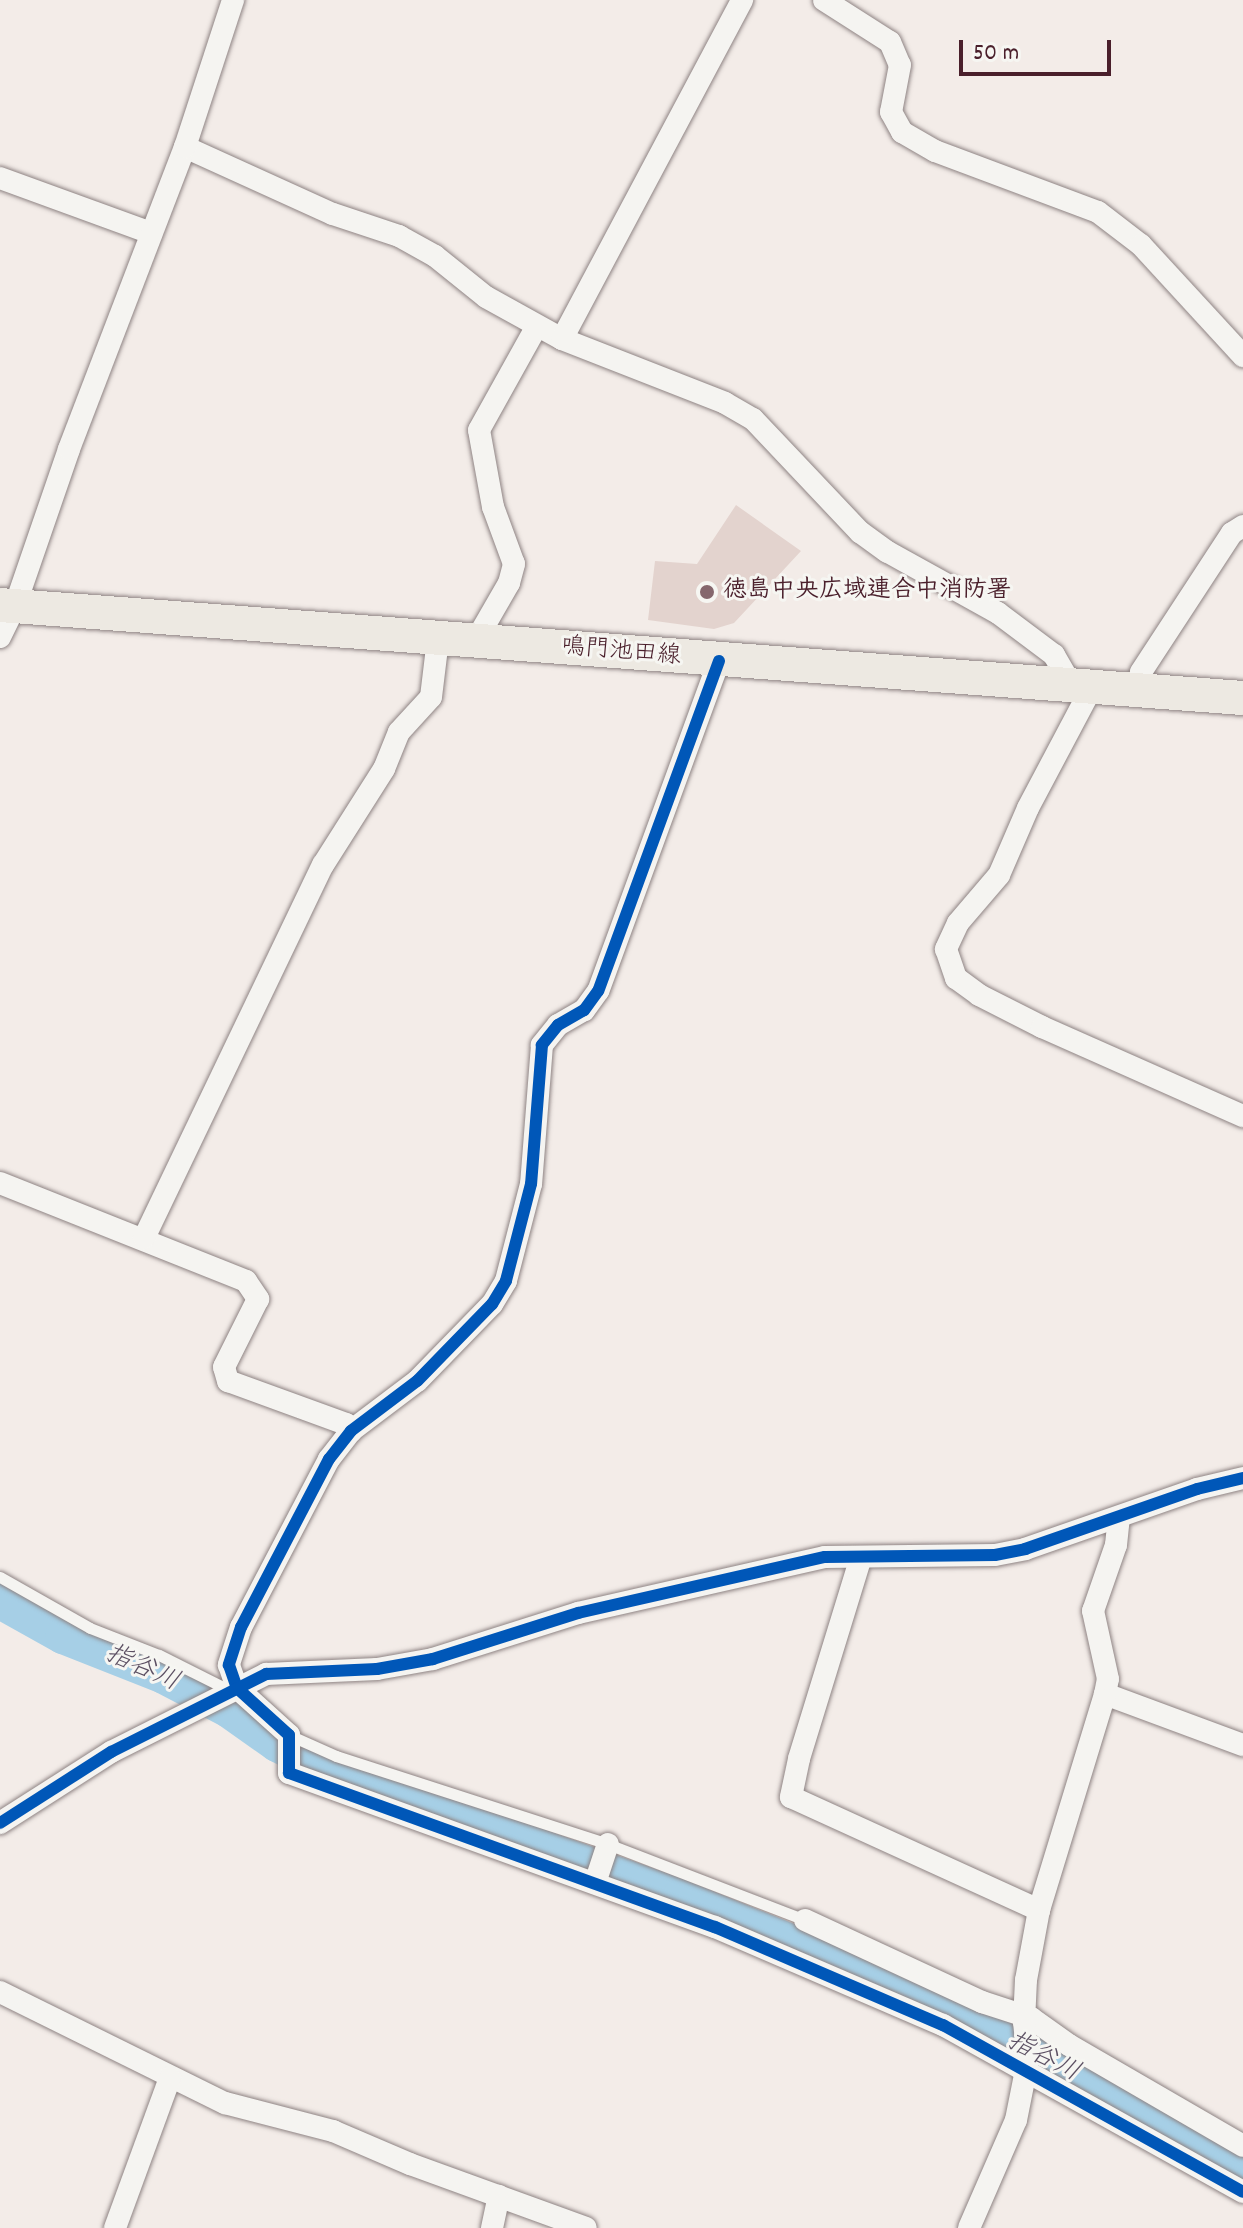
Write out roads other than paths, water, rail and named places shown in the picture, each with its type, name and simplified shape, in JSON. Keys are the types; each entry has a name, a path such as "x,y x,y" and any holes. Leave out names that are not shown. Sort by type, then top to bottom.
{"main road":[{"name":"鳴門池田線","path":"7,606 1243,698"}],"street":[{"path":"0,637 7,606 185,147 233,0"},
{"path":"562,339 742,0"},
{"path":"824,0 890,42 900,65 891,112 902,132 935,151 1098,212 1141,245 1243,356"},
{"path":"185,147 333,214 399,236 435,256 486,297 562,339 725,403 753,419 860,532 888,552 998,613 1054,655 1081,685 999,875 958,923 946,949 956,978 979,995 1042,1027 1243,1116"},
{"path":"0,178 151,233"},
{"path":"475,642 509,583 514,564 493,507 479,430 537,326"},
{"path":"1137,690 1141,672 1232,533 1243,526"},
{"path":"144,1238 323,865 384,769 399,732 431,697 438,639"},
{"path":"719,661 598,991 584,1010 558,1025 542,1045 531,1184 506,1281 492,1304 417,1381 351,1431 329,1459 241,1627 229,1665 229,1691 288,1746 289,1773 596,1880 729,1933 966,2036 1027,2064 1243,2192"},
{"path":"0,1183 246,1281 258,1299 224,1367 228,1381 346,1424 351,1431"},
{"path":"0,1823 111,1752 198,1705 266,1674 377,1669 433,1659 578,1613 825,1557 995,1555 1119,1518 1197,1489 1243,1478"},
{"path":"969,2228 1016,2120 1027,2064 1024,2018 1026,1980 1039,1910 1108,1679 1093,1611 1116,1545 1119,1518"},
{"path":"861,1557 799,1759 791,1797 1039,1910"},
{"path":"1105,1694 1243,1745"},
{"path":"596,1880 608,1847"},
{"path":"805,1920 982,2002 1024,2018 1243,2146"},
{"path":"0,1992 225,2103 333,2131 410,2164 586,2228"},
{"path":"115,2228 170,2078"},
{"path":"492,2228 499,2196"}],"lane":[{"path":"0,1577 90,1628 159,1655 229,1691"},
{"path":"288,1746 336,1756 608,1847 805,1920"}],"waterway":[{"name":"指谷川","path":"0,1601 63,1636 164,1676 229,1710 277,1744 334,1773 680,1897 830,1958 1048,2057 1243,2171"}],"place":[{"name":"徳島中央広域連合中消防署","path":"707,592"}]}
